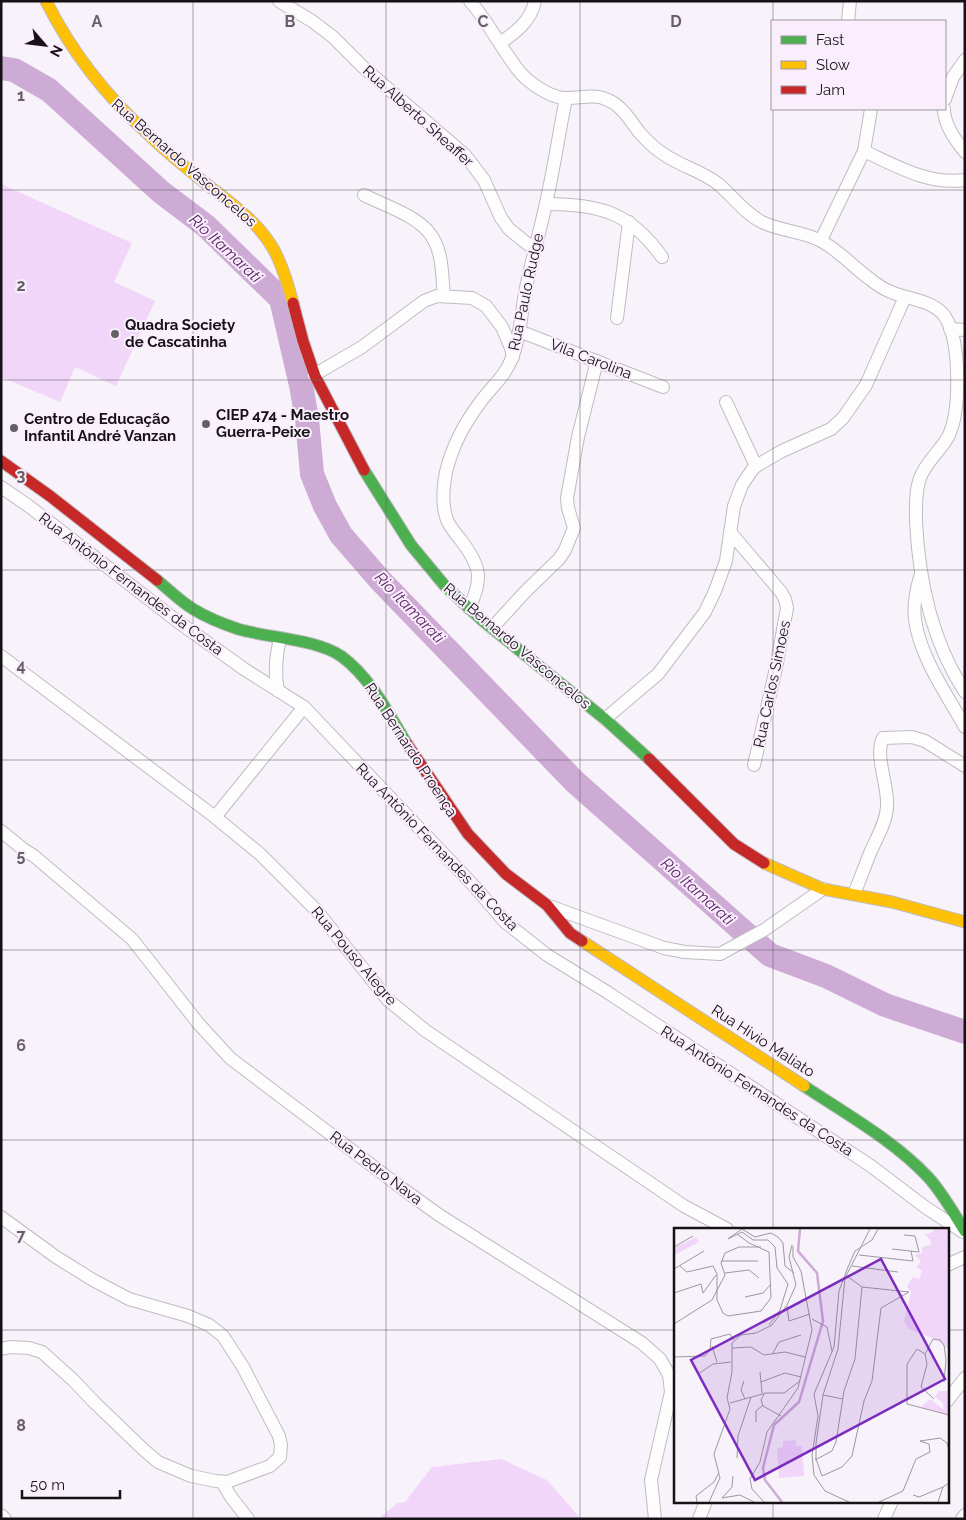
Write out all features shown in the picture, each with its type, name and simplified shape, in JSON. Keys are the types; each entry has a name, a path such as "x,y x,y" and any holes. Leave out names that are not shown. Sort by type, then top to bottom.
{"street":[{"name":"Rua Bernardo Vasconcelos","path":"46,1 68,45 99,87 170,154 241,212 264,235 278,258 314,375 364,471 432,574 468,608 605,719 661,770 734,844 751,856 823,889 892,902 965,922"},
{"name":"Rua Alberto Sheaffer","path":"278,1 312,20 333,37 363,67 465,155 484,180 501,218 509,229 535,250"},
{"path":"470,1 519,72 529,81 554,96 566,98 594,96 607,99 626,114 654,147 677,162 705,175 752,216 764,223 821,240 877,285 905,297 929,304 940,310 947,318 957,374 956,410 947,437 928,463 920,478 916,493 917,543 921,575 936,631 946,658 965,692"},
{"path":"500,43 522,27 531,14 535,1"},
{"path":"848,20 850,1"},
{"path":"946,96 953,77 965,60"},
{"name":"Rua Paulo Rudge","path":"468,608 479,582 478,567 448,521 443,488 446,471 468,418 496,385 513,358 525,290 546,204 566,98"},
{"path":"821,240 864,150 871,110"},
{"path":"944,110 955,140 965,152"},
{"path":"864,150 920,176 942,181 965,180"},
{"path":"364,196 416,222 430,235 435,242 439,254 444,296"},
{"path":"546,204 593,206 610,212 629,222 652,244 662,258"},
{"path":"617,318 629,222"},
{"path":"314,375 362,347 430,297 472,298 486,306 492,311 502,327 513,358"},
{"path":"605,719 667,665 705,612 726,561 738,495 747,477 756,466 800,442 831,429 843,418 866,385 905,297"},
{"path":"950,329 965,330"},
{"name":"Vila Carolina","path":"519,331 663,387"},
{"path":"492,628 559,559 569,541 574,528 567,498 578,437 597,361"},
{"path":"726,402 756,466"},
{"name":"Rua Bernardo Proença","path":"1,461 50,496 194,609 239,629 318,646 339,655 360,672 468,834 500,869 529,892"},
{"name":"Rua Antônio Fernandes da Costa","path":"1,487 30,507 177,621 244,669 304,707 512,928 547,955 607,992 871,1166 925,1207 965,1233"},
{"name":"Rua Carlos Simoes","path":"730,532 781,592 785,598 787,608 754,766"},
{"path":"921,575 916,592 915,605 918,634 931,665 965,726"},
{"path":"278,691 275,677 280,638"},
{"name":"Rua Pouso Alegre","path":"1,656 215,817 260,854 317,911 388,1000 426,1031 634,1174 684,1206 725,1228"},
{"path":"215,817 304,707"},
{"path":"854,894 884,820 887,807 887,787 880,750 883,738 912,737 925,741 965,766"},
{"name":"Rua Pedro Nava","path":"1,831 34,856 132,939 198,1023 230,1058 432,1210 642,1344 660,1360 669,1374 671,1392 651,1480 655,1519"},
{"path":"547,905 664,948 685,952 720,954 764,930 823,889"},
{"name":"Rua Hivio Maliato","path":"529,892 547,905 570,933 871,1130 904,1155 929,1178 965,1233"},
{"path":"1,1217 56,1257 100,1284 128,1299 209,1324 223,1336 243,1367 279,1436 281,1446 280,1457 270,1466 227,1482 191,1476 158,1462 42,1352 29,1348 10,1347 1,1349"},
{"path":"948,1265 965,1257"},
{"path":"948,1399 965,1378"},
{"path":"222,1482 248,1519"},
{"path":"699,1519 706,1502"},
{"path":"884,1519 892,1502"},
{"path":"962,1519 965,1515"},
{"path":"1,1516 5,1519"}],"shaded area":[{"path":"1,184 132,243 114,282 155,301 116,386 75,367 60,402 1,377"},
{"path":"501,1459 547,1480 581,1519 378,1519 398,1503 405,1502 432,1467"}],"waterway":[{"name":"Rio Itamarati","path":"1,68 14,70 49,90 161,192 206,226 281,299 301,385 307,419 312,474 325,506 341,535 380,580 574,781 770,955 826,976 885,1005 965,1032"}],"traffic: fast":[{"path":"364,470 411,545 445,586 483,621 606,720 649,759"},
{"path":"157,580 188,606 221,623 250,632 305,642 331,650 341,656 370,685 407,744"},
{"path":"804,1086 869,1128 900,1151 938,1189 965,1231"}],"traffic: slow":[{"path":"46,1 79,56 118,105 162,147 260,230 277,256 293,303"},
{"path":"764,863 823,889 892,902 965,922"},
{"path":"582,941 804,1086"}],"traffic: jam":[{"path":"293,303 315,376 364,470"},
{"path":"1,461 50,496 157,580"},
{"path":"407,744 468,834 506,874 547,905 570,933 582,941"},
{"path":"649,759 734,844 764,863"}],"place":[{"name":"Quadra Society de Cascatinha","path":"115,334"},
{"name":"CIEP 474 - Maestro Guerra-Peixe","path":"206,424"},
{"name":"Centro de Educação Infantil André Vanzan","path":"14,428"}]}
